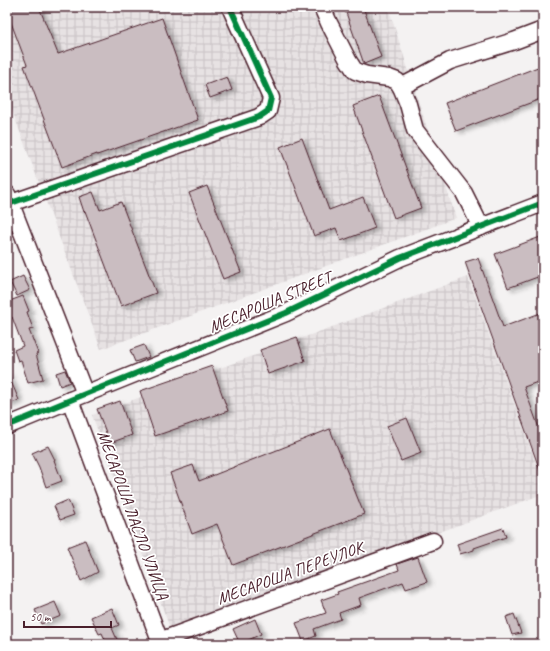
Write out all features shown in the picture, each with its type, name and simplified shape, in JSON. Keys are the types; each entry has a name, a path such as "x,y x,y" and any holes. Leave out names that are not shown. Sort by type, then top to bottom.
{"street":[{"path":"85,394 9,199 259,117 268,111 271,98 230,7"},
{"path":"322,7 348,60 355,70 367,75 389,78 397,81 408,104 415,130 464,193 481,227"},
{"path":"401,87 450,61 514,41 543,30"},
{"name":"МЕСАРОША STREET","path":"7,426 286,313 400,258 543,203"},
{"name":"МЕСАРОША ЛАСЛО УЛИЦА","path":"70,400 160,642"},
{"name":"МЕСАРОША ПЕРЕУЛОК","path":"160,642 433,541"}],"shaded area":[{"path":"7,7 388,7 456,218 101,349 7,97"},
{"path":"468,277 543,483 543,494 171,631 92,415"}],"building":[{"path":"7,7 39,7 58,54 162,18 198,120 62,167 24,66 27,65 7,12"},
{"path":"344,7 363,7 381,57 364,64"},
{"path":"543,65 543,98 456,131 445,103"},
{"path":"227,77 232,90 210,98 205,85"},
{"path":"379,96 421,208 394,218 353,106"},
{"path":"302,138 329,210 363,197 375,228 341,241 336,228 314,236 280,147"},
{"path":"207,186 241,272 223,279 189,193"},
{"path":"93,192 100,210 121,202 156,293 121,306 79,197"},
{"path":"543,236 543,275 508,288 495,254"},
{"path":"478,258 503,327 543,312 543,380 524,387 543,439 542,476 465,262"},
{"path":"23,276 30,290 17,296 10,282"},
{"path":"23,296 29,311 27,312 33,329 29,330 38,353 36,354 43,379 28,383 21,360 18,361 14,350 23,346 7,307 7,302"},
{"path":"297,337 305,361 268,374 260,350"},
{"path":"144,345 149,357 135,362 130,350"},
{"path":"212,366 228,411 155,436 140,391"},
{"path":"65,370 70,382 60,386 56,373"},
{"path":"7,372 19,400 7,405"},
{"path":"120,401 132,435 110,443 97,409"},
{"path":"407,418 421,453 401,461 387,426"},
{"path":"330,429 364,514 233,565 217,524 192,534 170,473 193,465 199,481"},
{"path":"48,446 55,460 62,481 46,487 32,453"},
{"path":"68,500 74,515 60,520 54,506"},
{"path":"503,528 506,537 460,554 457,544"},
{"path":"85,540 98,572 81,581 67,547"},
{"path":"418,557 427,582 406,589 403,582 359,598 361,605 339,613 341,619 314,629 316,636 303,641 296,623 326,613 321,600 338,594 337,592 399,570 397,564"},
{"path":"55,602 61,616 41,624 35,610"},
{"path":"112,608 119,625 112,628 119,644 107,644 102,633 99,634 91,617"},
{"path":"514,614 521,633 512,635 506,617"},
{"path":"255,619 261,634 240,644 233,629"}],"cycle path":[{"path":"11,203 259,117 268,111 271,98 230,7"},
{"path":"7,426 286,313 400,258 543,203"}]}
